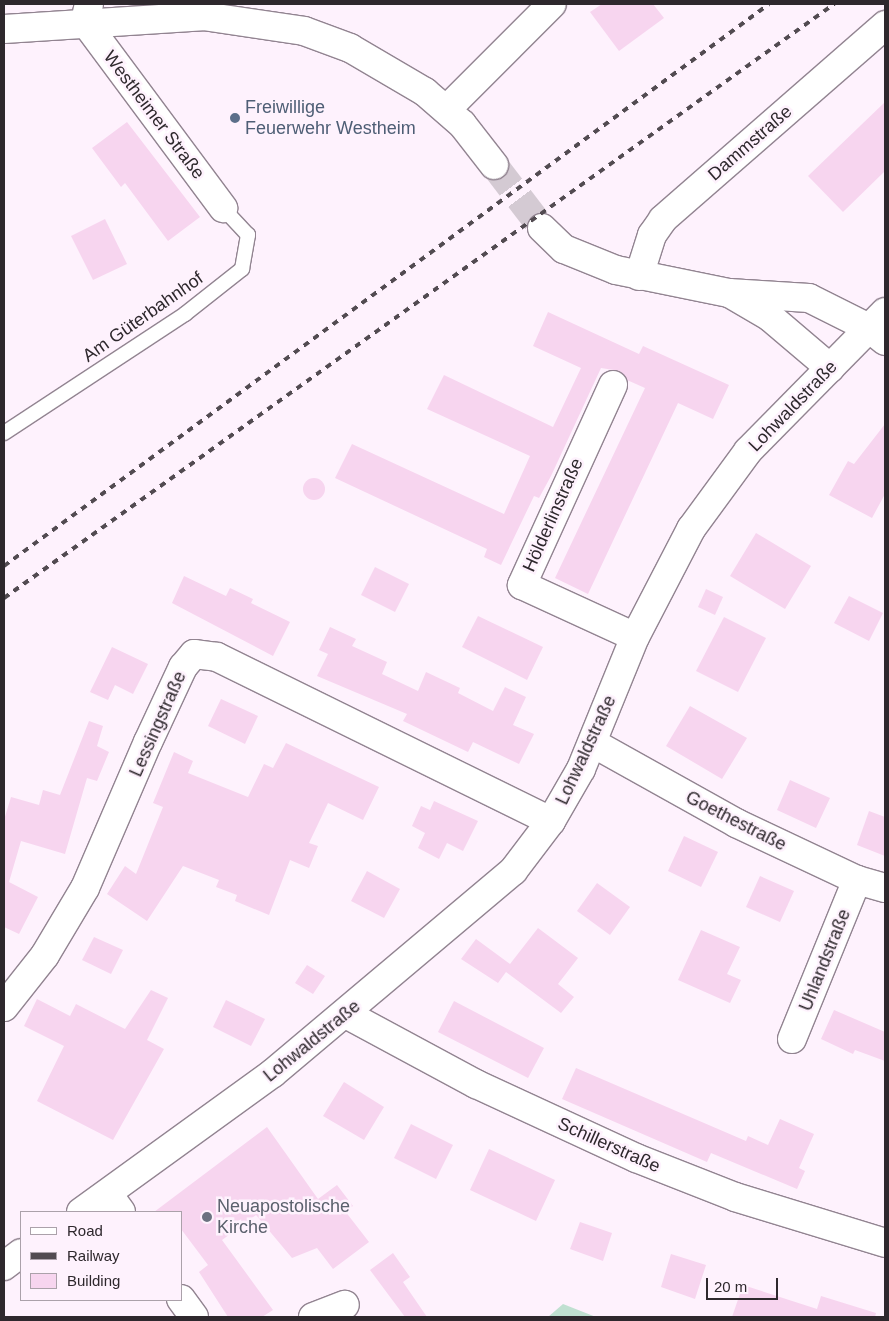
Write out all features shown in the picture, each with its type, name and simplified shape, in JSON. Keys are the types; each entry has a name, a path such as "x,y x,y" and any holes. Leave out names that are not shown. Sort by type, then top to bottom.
{"street":[{"path":"446,109 552,4"},
{"path":"4,29 87,13 208,16 304,31 350,48 394,70 446,109 494,165"},
{"name":"Westheimer Straße","path":"87,13 223,208"},
{"name":"Dammstraße","path":"639,276 652,235 663,219 885,25"},
{"path":"542,228 564,249 639,276 729,293 809,298 880,327"},
{"path":"729,293 770,317 830,368"},
{"name":"Lohwaldstraße","path":"85,1211 114,1203 216,1117 346,1014 494,889 551,821 593,743 636,637 672,563 712,498 748,451 830,368 880,327"},
{"name":"Hölderlinstraße","path":"613,385 522,585 636,637"},
{"name":"Lessingstraße","path":"4,1007 45,955 85,888 167,700 183,667 194,654 217,657 551,821"},
{"name":"Goethestraße","path":"593,743 736,823 857,880 885,888"},
{"name":"Uhlandstraße","path":"792,1039 857,880"},
{"name":"Schillerstraße","path":"346,1014 476,1084 636,1158 735,1197 885,1243"},
{"path":"4,1266 20,1254"},
{"path":"182,1300 194,1317"},
{"path":"313,1317 345,1305"}],"lane":[{"name":"Am Güterbahnhof","path":"4,433 185,314 242,269 248,235 223,208"}],"green space":[{"path":"563,1304 596,1317 548,1317"}],"building":[{"path":"602,4 653,4 664,18 619,51 590,12"},
{"path":"885,102 885,171 843,212 808,176"},
{"path":"127,122 200,217 168,241 125,183 121,187 92,148"},
{"path":"105,219 127,264 93,280 71,236"},
{"path":"548,312 639,354 643,346 729,385 713,419 678,403 588,594 555,578 645,388 627,380 620,371 601,368 551,476 539,498 534,496 501,565 484,557 487,549 335,478 352,444 504,514 530,456 427,409 444,375 553,427 581,368 533,346"},
{"path":"885,424 885,494 872,518 829,495 848,461 854,464"},
{"path":"314,478 322,481 325,489 322,497 314,500 306,497 303,489 306,481"},
{"path":"756,533 811,566 785,609 730,576"},
{"path":"375,567 409,584 395,612 361,595"},
{"path":"184,576 226,596 230,588 253,599 251,603 290,622 273,656 172,603"},
{"path":"706,589 723,597 715,615 698,607"},
{"path":"849,596 883,613 869,641 834,623"},
{"path":"478,616 543,647 527,680 462,647"},
{"path":"724,617 766,638 738,692 696,671"},
{"path":"330,627 356,639 352,646 387,662 382,674 418,691 426,672 460,688 458,693 493,711 505,687 526,697 513,725 534,734 519,764 473,742 468,752 403,721 407,714 317,676 328,654 319,650"},
{"path":"112,647 148,664 133,694 115,685 108,700 90,692"},
{"path":"221,699 258,716 245,744 208,726"},
{"path":"690,706 747,738 722,779 666,746"},
{"path":"89,721 103,726 97,746 109,752 97,781 87,778 65,854 21,841 9,882 38,897 19,934 4,927 4,820 11,797 39,805 43,790 60,795"},
{"path":"286,743 379,787 363,820 328,803 309,843 318,846 309,868 290,860 269,915 235,901 237,895 216,887 219,880 183,866 147,921 107,894 125,866 136,874 163,807 153,803 174,752 193,761 188,773 248,797 264,764 273,768"},
{"path":"790,780 830,798 816,828 777,810"},
{"path":"434,801 478,821 463,851 447,843 439,859 418,848 425,833 412,826 421,806 430,810"},
{"path":"869,811 885,817 885,856 857,845"},
{"path":"684,836 718,852 701,887 668,871"},
{"path":"367,871 400,889 384,918 351,901"},
{"path":"760,876 794,891 780,922 746,907"},
{"path":"597,883 630,907 610,935 577,911"},
{"path":"538,928 578,958 558,984 574,997 561,1013 506,972 498,983 461,959 476,939 510,964"},
{"path":"701,930 740,947 727,974 741,980 730,1003 678,980"},
{"path":"94,937 123,950 111,974 82,960"},
{"path":"307,965 325,976 313,994 295,983"},
{"path":"151,990 168,998 147,1040 164,1049 113,1140 37,1101 64,1046 24,1026 37,999 70,1016 76,1004 125,1029"},
{"path":"226,1000 265,1019 251,1046 213,1027"},
{"path":"454,1001 544,1048 528,1078 438,1032"},
{"path":"834,1010 885,1032 885,1061 855,1050 853,1054 821,1039"},
{"path":"576,1068 746,1141 748,1136 768,1145 780,1119 814,1134 799,1168 805,1171 797,1189 711,1153 707,1162 562,1099"},
{"path":"344,1082 384,1107 364,1140 323,1116"},
{"path":"411,1124 453,1145 436,1179 394,1158"},
{"path":"267,1127 318,1199 337,1185 353,1206 345,1211 369,1242 333,1269 317,1248 292,1258 256,1215 222,1240 273,1310 262,1317 228,1317 199,1272 208,1265 182,1230 182,1211 155,1211"},
{"path":"489,1149 555,1180 536,1221 470,1190"},
{"path":"580,1222 612,1233 603,1261 570,1249"},
{"path":"393,1253 410,1277 403,1282 427,1317 405,1317 370,1270"},
{"path":"671,1254 706,1265 695,1299 661,1287"},
{"path":"743,1285 817,1309 821,1296 876,1313 875,1317 732,1317"}],"tunnel":[{"path":"494,165 542,228"}],"railway":[{"path":"4,566 769,4"},
{"path":"4,598 834,4"}],"place":[{"name":"Freiwillige Feuerwehr Westheim","path":"235,118"},
{"name":"Neuapostolische Kirche","path":"207,1217"}]}
